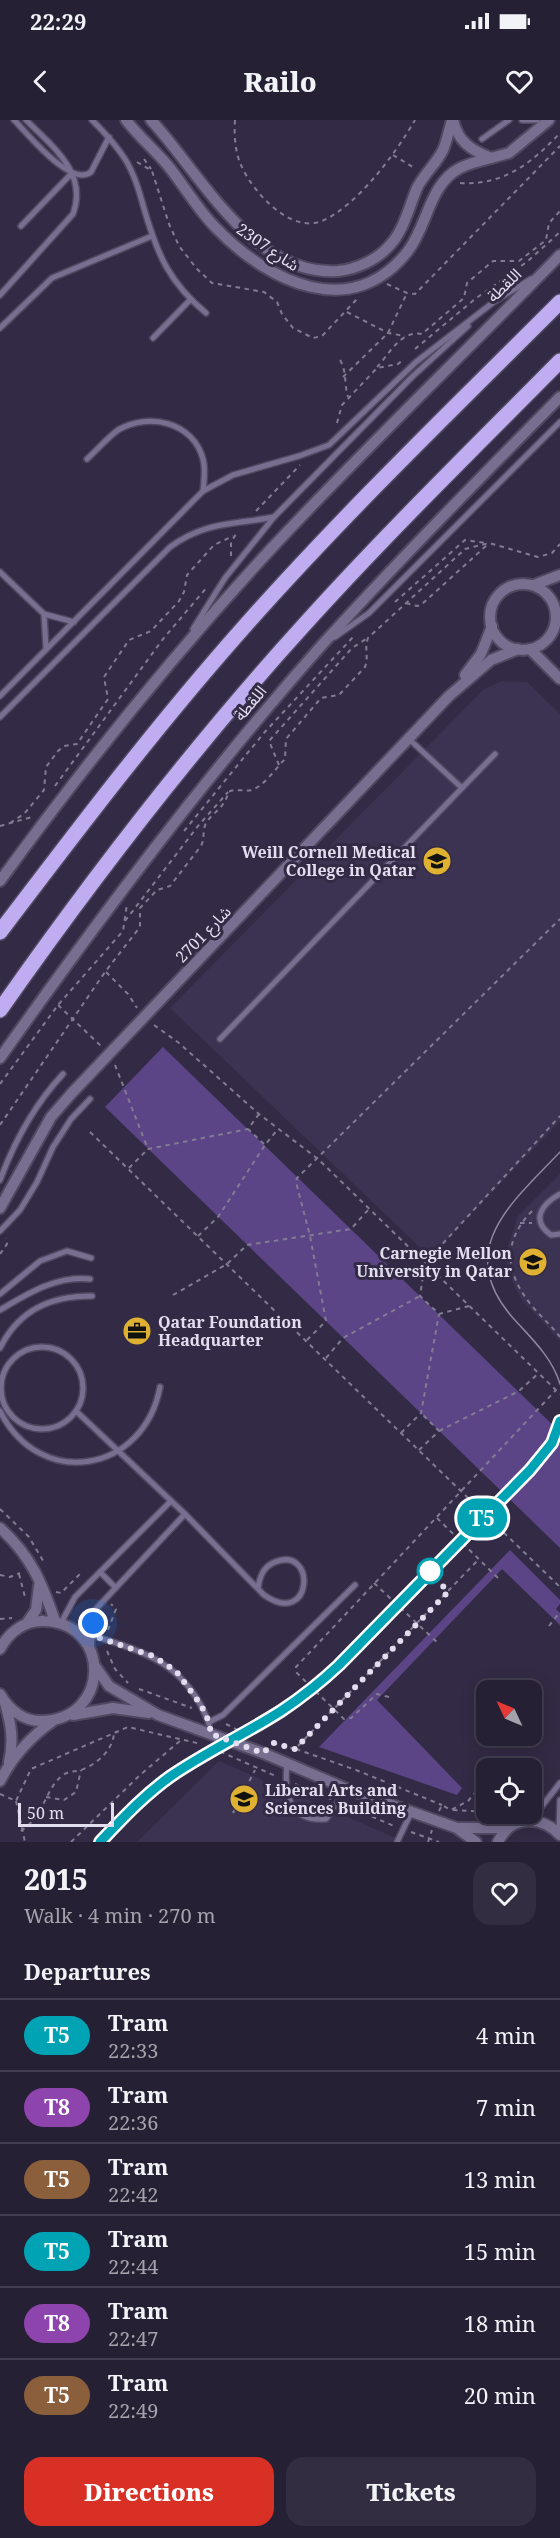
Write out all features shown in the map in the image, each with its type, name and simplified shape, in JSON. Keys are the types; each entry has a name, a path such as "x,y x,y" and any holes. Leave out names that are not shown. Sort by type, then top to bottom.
{"main road":[{"path":"0,932 122,772 244,627 390,473 560,302"},
{"name":"اللقطة","path":"0,1010 82,895 244,694 342,584 560,361"}],"street":[{"name":"شارع 2307","path":"126,120 171,170 215,227 259,263 300,285 319,290 345,290 375,279 407,253 418,237 433,198 450,174 467,164 509,153 549,120"},
{"name":"شارع 2307","path":"151,120 182,156 217,203 244,230 277,255 310,270 325,272 362,265 390,245 398,234 422,179 443,150 453,120"},
{"path":"453,120 456,132 465,145 491,158"},
{"name":"اللقطة","path":"0,881 64,793 183,646 270,549 419,394 560,255"},
{"name":"اللقطة","path":"0,1058 183,810 321,646 560,397"},
{"path":"534,585 550,597 555,607 558,624 547,639 530,649 518,649 501,641 492,626 492,606 497,597 514,585 534,585 560,575"},
{"path":"555,607 560,593"},
{"name":"شارع 2701","path":"449,696 481,654 492,626"},
{"name":"شارع 2701","path":"0,1208 51,1117 109,1053 449,696 491,660 518,649"},
{"path":"530,649 560,679"},
{"path":"0,1528 17,1544 39,1580 58,1622"},
{"path":"0,1649 5,1639 36,1610 39,1580"},
{"path":"0,1633 20,1623 58,1622 74,1630 84,1639 91,1651 95,1666 105,1681 116,1691 158,1715 263,1753 347,1789 434,1821 458,1828 497,1828 512,1824"},
{"path":"68,1716 80,1707 89,1695 94,1680 95,1666"},
{"path":"3,1699 19,1715 36,1721 54,1721"},
{"path":"3,1699 12,1725 6,1769"},
{"path":"0,1781 6,1769 27,1742 54,1721 98,1708 158,1715"},
{"path":"542,1822 552,1827 560,1835"},
{"path":"498,1842 506,1830 516,1824"},
{"path":"458,1828 476,1842"}],"lane":[{"path":"14,120 57,163 72,174 82,177 91,172 109,137"},
{"path":"0,295 73,214 79,199 66,161 26,120"},
{"path":"92,120 109,137 125,159 138,187 152,236 163,264 190,300 206,313"},
{"path":"482,139 509,120"},
{"path":"522,120 537,120"},
{"path":"21,226 72,174"},
{"path":"0,328 42,285 52,278 152,236"},
{"path":"0,696 203,492 233,475 329,445 416,362 495,301 544,271"},
{"path":"153,338 190,300"},
{"path":"183,646 225,578 274,517 413,376 495,301"},
{"path":"87,459 112,435 128,426 155,421 170,425 185,432 200,451 204,467 203,492"},
{"path":"321,646 369,613 560,422"},
{"path":"340,436 348,443"},
{"path":"0,717 170,546 187,534 207,526 274,517"},
{"path":"0,572 44,614 74,622"},
{"path":"44,614 46,649"},
{"path":"408,739 462,788"},
{"path":"220,1039 495,754"},
{"path":"0,1180 16,1140 32,1113 46,1092 63,1074"},
{"path":"0,1233 20,1210 37,1182 53,1147 71,1119 90,1099"},
{"path":"560,1194 551,1199 540,1211 540,1222 543,1229 551,1235 560,1234"},
{"path":"0,1294 40,1261 67,1251 91,1258"},
{"path":"0,1310 30,1292 49,1285 75,1277 90,1279"},
{"path":"0,1348 13,1326 38,1306 68,1296 92,1296"},
{"path":"2,1408 16,1420 34,1428 44,1429 62,1424 76,1411 83,1389 81,1374 70,1358 55,1349 46,1347 28,1350 20,1354 7,1368 1,1386 2,1408 12,1432 32,1449 56,1460 94,1461 119,1451 139,1435 156,1406 160,1387"},
{"path":"76,1411 185,1514 258,1588 273,1601 291,1602 301,1594 306,1580 302,1570 292,1562 283,1559 268,1565 260,1575 258,1588"},
{"path":"58,1622 75,1597 171,1501"},
{"path":"91,1651 94,1611 185,1514"},
{"path":"100,1572 115,1587"},
{"path":"209,1722 230,1709 355,1585"},
{"path":"91,1635 153,1656 176,1671 201,1705 209,1722 211,1734"},
{"path":"287,1763 285,1780 288,1800 307,1818 326,1819 347,1789"},
{"path":"542,1806 560,1783"},
{"path":"560,1800 558,1820 560,1835"},
{"path":"397,1842 411,1813"}],"path":[{"path":"235,120 234,131 240,163 252,185 266,202 279,212 305,223 314,223 332,215 366,186 393,155 415,120"},
{"path":"457,183 484,183 499,179 535,159 560,133"},
{"path":"125,159 142,164 152,171 169,224 179,246 197,269 212,283 264,292 277,302 282,314 293,328 313,338 322,336 347,312 375,279 407,293 418,292 560,146"},
{"path":"393,155 422,173"},
{"path":"422,334 464,298 467,283 493,261 519,261 546,240 549,223 560,211"},
{"path":"343,376 388,333 407,293"},
{"path":"347,312 388,333 405,336 414,333 422,334 427,340"},
{"path":"377,368 405,336"},
{"path":"340,360 344,367 343,376 348,399"},
{"path":"8,824 24,814 44,790 46,767 58,751 64,746 77,744 103,707 108,699 104,677 122,647 129,640 151,631 179,602 184,592 187,575 214,545 233,536"},
{"path":"391,605 465,540 489,543 538,557 552,553 560,544"},
{"path":"269,741 352,648 368,638 465,549 489,543"},
{"path":"406,603 421,605 489,543"},
{"path":"179,838 263,734 357,633"},
{"path":"125,921 198,826 228,792 234,789 250,791 257,788 285,759 286,739 321,698 339,695 365,667 367,661 365,645 368,638"},
{"path":"53,789 163,639"},
{"path":"263,734 269,741 279,765"},
{"path":"0,1125 105,972 140,927 140,908 157,890 170,886 201,846 207,821 224,804 228,792"},
{"path":"0,826 33,817"},
{"path":"0,1084 57,1005 123,932 128,901"},
{"path":"306,1341 326,1321 310,1236 296,1182 299,1176 560,919"},
{"path":"105,972 128,994 144,1017 179,1043 259,1114 318,1159 560,1394"},
{"path":"57,1005 109,1053 148,1149"},
{"path":"128,1168 148,1149 248,1129 259,1114"},
{"path":"420,1296 425,1263 560,1116"},
{"path":"248,1129 265,1145"},
{"path":"198,1236 218,1216 278,1129"},
{"path":"90,1132 560,1587"},
{"path":"536,1206 520,1224 509,1256 510,1269 531,1305 560,1337"},
{"path":"173,1294 227,1264 247,1245 351,1229 369,1209"},
{"path":"520,1224 540,1222"},
{"path":"0,1233 7,1241 0,1254"},
{"path":"420,1296 439,1314"},
{"path":"325,1359 344,1338 420,1296"},
{"path":"439,1314 469,1305"},
{"path":"401,1433 421,1413 439,1314"},
{"path":"419,1450 439,1431 519,1391 539,1373"},
{"path":"389,1697 377,1694 348,1720 296,1672 296,1667 556,1390"},
{"path":"421,1413 439,1431"},
{"path":"0,1509 29,1537 47,1568"},
{"path":"436,1518 501,1581"},
{"path":"295,1749 478,1559"},
{"path":"19,1574 24,1590 24,1604"},
{"path":"53,1588 61,1593 80,1574 90,1582"},
{"path":"374,1583 439,1644"},
{"path":"105,1598 116,1609 108,1627 107,1640 109,1657 115,1669 127,1682 137,1688 191,1708 201,1705"},
{"path":"549,1626 560,1612"},
{"path":"0,1619 20,1623"},
{"path":"25,1842 16,1801 31,1769 114,1733 134,1727 207,1746 255,1769 439,1842"},
{"path":"21,1831 38,1815 46,1797 62,1776 68,1772 81,1770 102,1757 112,1744 114,1733"},
{"path":"71,1842 140,1775 182,1739"},
{"path":"233,1813 263,1753 274,1743 356,1770 451,1810 476,1811"},
{"path":"46,1797 64,1800 76,1792 81,1770"},
{"path":"451,1810 468,1801 476,1792"},
{"path":"0,1794 16,1801"},
{"path":"434,1821 442,1805"}],"shaded area":[{"name":"Weill Cornell Medical College in Qatar","path":"502,681 527,682 560,714 560,1121 430,1257 170,1008 484,689"},
{"path":"163,1047 560,1432 560,1548 105,1107"},
{"name":"Carnegie Mellon University in Qatar","path":"560,1174 560,1341 522,1300 507,1272 506,1252 518,1216"},
{"path":"510,1550 560,1600 556,1609 560,1613 560,1625 502,1569 377,1700 462,1788 457,1795 319,1747"},
{"name":"Liberal Arts and Sciences Building","path":"219,1761 405,1842 137,1842"}],"tram line":[{"path":"560,1152 525,1189 496,1228 489,1248 488,1270 496,1293 513,1318 552,1365 560,1384"},
{"path":"100,1842 161,1783 281,1711 332,1671 530,1470 552,1443 560,1421"},
{"name":"T5","path":"100,1842 142,1800 169,1778 214,1749 280,1712 313,1689 530,1470 552,1443 560,1421"}],"place":[{"name":"Weill Cornell Medical College in Qatar","path":"437,861"},
{"name":"Carnegie Mellon University in Qatar","path":"533,1262"},
{"name":"Qatar Foundation Headquarter","path":"137,1331"},
{"name":"Liberal Arts and Sciences Building","path":"244,1799"}],"route":[{"path":"93,1623 91,1635 153,1656 176,1671 201,1705 209,1722 211,1734 226,1742 263,1753 274,1743 295,1749 448,1592 430,1571"}]}
